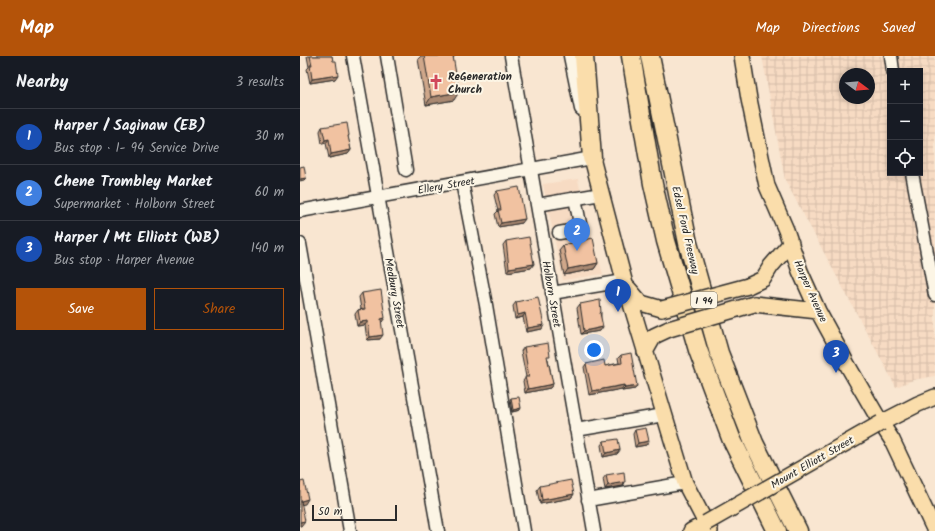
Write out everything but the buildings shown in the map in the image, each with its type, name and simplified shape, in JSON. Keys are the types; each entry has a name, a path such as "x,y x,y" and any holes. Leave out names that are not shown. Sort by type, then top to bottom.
{"highway":[{"path":"584,56 592,158"},
{"name":"Edsel Ford Freeway","path":"630,56 653,184 666,241 698,350 731,438 777,531"},
{"name":"Edsel Ford Freeway","path":"650,56 688,243 719,353 754,443 798,531"}],"main road":[{"name":"Harper Avenue","path":"742,56 749,99 768,186 791,243 800,271 818,311 880,423 892,440 935,531"},
{"path":"592,158 624,282 685,483 708,527"},
{"path":"624,282 642,303 662,309 748,286 763,279 771,266 791,243"},
{"path":"645,352 654,336 669,329 754,304 818,311"},
{"name":"Mount Elliott Street","path":"690,531 708,527 880,423 935,397"}],"street":[{"name":"Medbury Street","path":"353,56 438,531"},
{"path":"387,56 406,170"},
{"name":"Holborn Street","path":"511,56 594,531"},
{"path":"570,56 592,158"},
{"path":"890,56 892,68"},
{"name":"Ellery Street","path":"300,211 592,158"},
{"path":"913,176 935,296"},
{"path":"462,182 486,305 524,531"},
{"path":"537,205 602,194"},
{"path":"559,233 581,229 575,198"},
{"path":"300,244 350,531"},
{"path":"552,293 624,282"},
{"path":"576,430 664,414"},
{"path":"588,500 685,483"}],"shaded area":[{"path":"762,56 935,56 935,376 913,380 896,387 785,180"},
{"path":"578,179 584,209 603,274 563,280 543,184"}],"place":[{"name":"ReGeneration Church","path":"436,82"},
{"name":"Chene Trombley Market","path":"577,251"},
{"name":"Harper / Saginaw (EB)","path":"618,312"},
{"name":"Harper / Mt Elliott (WB)","path":"836,373"}]}
